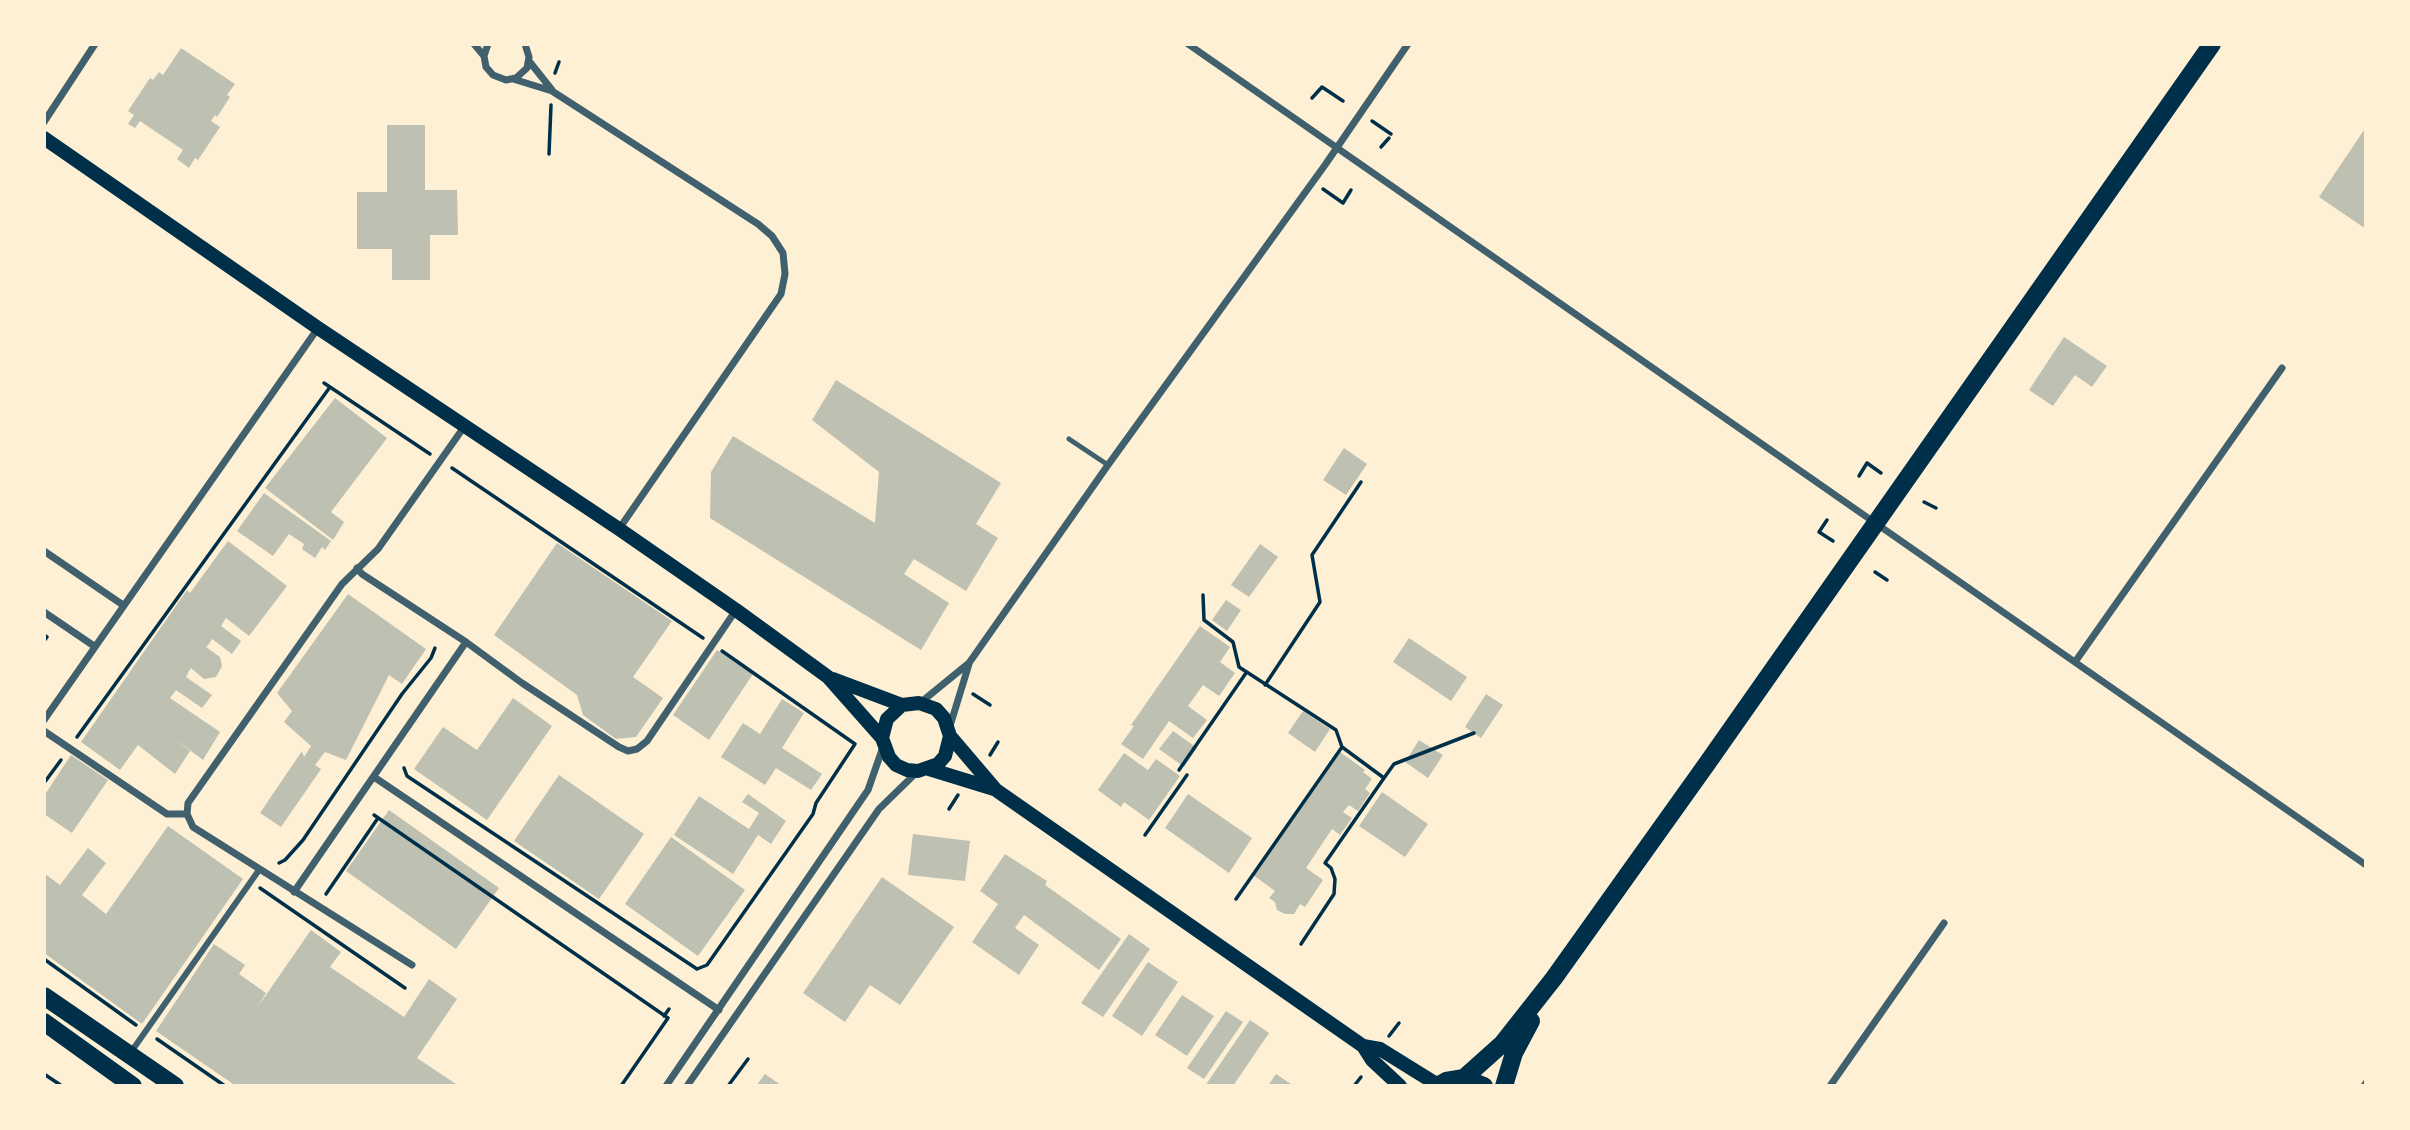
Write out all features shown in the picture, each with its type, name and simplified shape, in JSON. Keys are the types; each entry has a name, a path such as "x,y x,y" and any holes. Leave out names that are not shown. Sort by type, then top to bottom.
{"main road":[{"path":"1464,1078 1502,1044 1554,978 2212,44"},
{"path":"44,138 318,328 619,529 828,677 883,743 897,765 907,770 923,770 996,790"},
{"path":"828,677 902,705 919,703 936,709 944,718 950,733 996,790 1363,1046 1372,1060 1400,1086"},
{"path":"883,743 887,719 902,705"},
{"path":"923,770 945,756 950,733"},
{"path":"1504,1086 1514,1052 1554,978"},
{"path":"44,996 175,1086"},
{"path":"44,1021 133,1086"},
{"path":"1363,1046 1380,1049 1438,1086 1464,1078 1484,1086"}],"street":[{"path":"44,122 95,44"},
{"path":"474,44 484,56"},
{"path":"488,44 484,56 486,67 493,75 552,91 758,224 772,236 783,254 785,274 781,294 619,529"},
{"path":"526,44 529,61 552,91"},
{"path":"1188,44 2366,865"},
{"path":"919,703 969,663 1337,148 1408,44"},
{"path":"513,79 522,73 529,61"},
{"path":"44,720 318,328"},
{"path":"2075,662 2282,368"},
{"path":"412,965 193,827 187,814 188,803 342,584 378,549 464,427"},
{"path":"44,551 123,605"},
{"path":"357,568 362,574 628,751 637,749 647,741 736,610"},
{"path":"44,612 94,646"},
{"path":"294,892 466,642"},
{"path":"950,733 969,663"},
{"path":"44,731 167,814 187,814"},
{"path":"666,1086 868,790 883,743"},
{"path":"687,1086 879,809 923,770"},
{"path":"374,777 717,1013 730,1027"},
{"path":"130,1054 259,870"},
{"path":"1830,1086 1944,923"},
{"path":"743,976 757,986"}],"lane":[{"path":"1069,439 1108,465"}],"path":[{"path":"554,77 559,62"},
{"path":"1312,98 1322,87 1343,101"},
{"path":"549,154 551,103"},
{"path":"1372,121 1390,136 1381,146"},
{"path":"1321,188 1343,203 1351,190"},
{"path":"324,383 431,454"},
{"path":"78,735 330,387"},
{"path":"1859,476 1867,463 1881,473"},
{"path":"446,464 705,639"},
{"path":"1265,685 1320,603 1312,555 1361,483"},
{"path":"1924,502 1936,508"},
{"path":"1827,520 1819,532 1833,541"},
{"path":"1875,572 1886,580"},
{"path":"1203,595 1204,620 1233,642 1238,667 1336,730 1342,747 1384,778"},
{"path":"278,863 303,840 365,753 402,694 431,658 435,648"},
{"path":"402,768 407,776 697,969 704,968 813,814 816,803 855,744 719,649"},
{"path":"1179,770 1246,673"},
{"path":"971,693 990,705"},
{"path":"1301,944 1334,894 1335,879 1331,868 1325,863 1394,764 1474,733"},
{"path":"989,755 998,742"},
{"path":"1236,899 1342,747"},
{"path":"44,783 65,754"},
{"path":"1145,835 1187,775"},
{"path":"949,809 958,795"},
{"path":"326,894 376,816 666,1017"},
{"path":"692,976 697,969"},
{"path":"621,1086 669,1009"},
{"path":"1389,1036 1399,1023"},
{"path":"728,1086 748,1059"},
{"path":"44,1074 60,1086"},
{"path":"1354,1086 1361,1077"}],"building":[{"path":"181,48 235,84 227,95 230,97 217,117 215,115 211,121 220,127 198,160 195,158 189,168 177,159 183,150 140,121 135,128 128,124 134,115 128,111 150,78 153,80 159,72 163,75"},
{"path":"387,125 425,125 425,190 457,190 458,235 430,235 430,280 392,280 392,249 357,249 357,192 387,192"},
{"path":"2366,127 2366,229 2319,197"},
{"path":"2064,337 2107,366 2092,387 2075,375 2053,406 2029,390"},
{"path":"836,380 1001,483 976,524 998,538 966,591 914,559 904,574 949,603 921,650 710,518 711,472 733,436 875,523 879,472 812,420"},
{"path":"335,398 387,438 331,512 344,522 333,540 265,488"},
{"path":"1344,448 1367,464 1346,495 1323,480"},
{"path":"264,493 331,541 325,550 322,547 315,558 302,549 304,544 289,534 273,556 237,531"},
{"path":"228,541 287,586 249,636 226,618 221,626 241,641 232,654 212,639 206,647 220,657 222,666 216,677 204,679 191,668 186,677 212,695 202,708 176,690 170,698 220,732 203,760 175,739 190,751 175,774 138,745 120,770 81,742 187,590 190,593"},
{"path":"557,543 672,621 633,677 663,698 636,737 616,739 583,715 577,695 494,635"},
{"path":"1260,544 1278,557 1249,597 1231,585"},
{"path":"348,594 426,649 402,684 389,675 346,760 325,752 315,765 321,769 281,827 260,813 302,751 304,757 311,746 284,722 292,711 277,693"},
{"path":"1226,600 1241,610 1227,631 1212,620"},
{"path":"1200,626 1230,647 1220,662 1235,673 1219,696 1203,685 1188,706 1207,720 1193,738 1169,721 1143,759 1121,744 1134,726 1131,725"},
{"path":"1409,638 1467,677 1451,701 1393,662"},
{"path":"717,650 753,674 709,740 673,715"},
{"path":"1486,694 1503,705 1481,738 1465,727"},
{"path":"513,698 552,726 487,820 414,769 443,727 477,750"},
{"path":"782,699 804,713 782,748 822,774 811,790 776,768 765,785 721,757 743,723 760,734"},
{"path":"1303,711 1330,729 1315,752 1288,733"},
{"path":"1173,731 1197,748 1184,767 1159,749"},
{"path":"1419,740 1443,755 1428,778 1405,762"},
{"path":"1340,752 1365,770 1363,772 1372,779 1365,789 1370,793 1358,811 1349,805 1343,812 1352,818 1340,835 1332,829 1306,868 1323,880 1305,907 1300,904 1294,914 1285,914 1277,910 1275,902 1269,898 1275,891 1253,875"},
{"path":"1124,753 1148,770 1156,759 1180,776 1149,820 1124,802 1121,807 1098,790"},
{"path":"71,755 108,780 72,833 44,814 44,796"},
{"path":"559,775 644,834 599,899 514,841"},
{"path":"1382,792 1428,824 1405,857 1359,826"},
{"path":"748,794 786,821 771,844 758,835 733,874 674,835 699,796 749,829 759,813 742,802"},
{"path":"1188,794 1252,838 1229,873 1165,828"},
{"path":"389,810 499,888 456,949 346,871"},
{"path":"168,826 243,879 142,1024 44,953 44,873 60,885 88,848 106,863 82,895 106,914"},
{"path":"913,834 970,841 965,881 908,875"},
{"path":"671,837 745,890 698,956 625,904"},
{"path":"1005,854 1047,881 1045,885 1121,939 1099,970 1024,915 1015,928 1039,945 1019,975 972,942 998,904 980,891"},
{"path":"882,877 954,927 900,1005 870,985 845,1022 803,993"},
{"path":"311,930 341,952 330,967 404,1017 429,979 457,999 417,1058 459,1086 236,1086 156,1031 214,944 245,965 239,974 266,993 257,1008"},
{"path":"1129,934 1150,949 1103,1017 1081,1003"},
{"path":"1148,962 1178,982 1142,1036 1112,1016"},
{"path":"1182,995 1214,1016 1187,1056 1155,1035"},
{"path":"1226,1011 1243,1022 1204,1079 1187,1068"},
{"path":"1250,1020 1269,1033 1233,1086 1205,1086"},
{"path":"765,1074 782,1086 756,1086"},
{"path":"1276,1074 1294,1086 1268,1086"}]}
